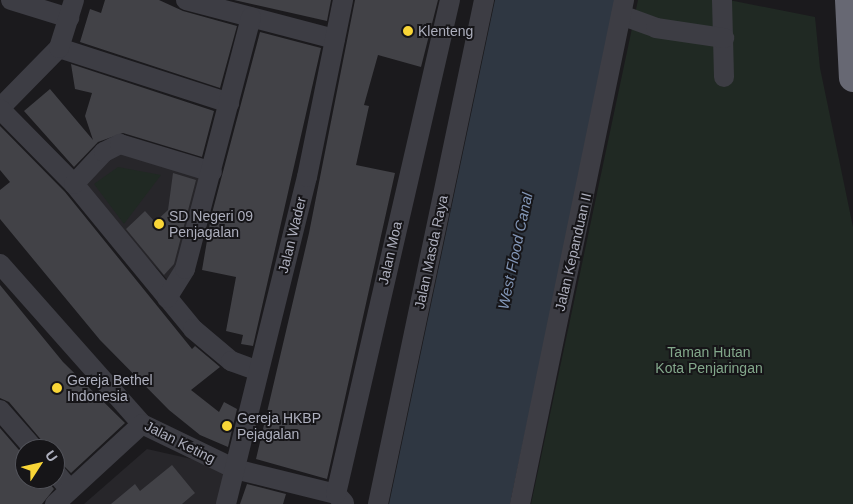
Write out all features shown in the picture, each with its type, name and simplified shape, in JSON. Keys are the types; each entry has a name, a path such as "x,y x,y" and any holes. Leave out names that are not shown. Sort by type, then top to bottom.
{"highway":[{"path":"849,0 853,78"}],"street":[{"path":"11,0 71,9 59,48 0,109 74,184 167,298 206,340 231,361 258,371"},
{"path":"186,0 335,39"},
{"name":"Jalan Wader","path":"226,504 306,177 344,0"},
{"name":"Jalan Moa","path":"340,499 450,0"},
{"name":"Jalan Masda Raya","path":"378,504 484,0"},
{"path":"722,0 724,77"},
{"path":"623,8 656,28 724,38"},
{"name":"Jalan Kepanduan II","path":"520,504 623,8"},
{"path":"167,298 185,269 212,172 250,18"},
{"path":"59,48 229,103"},
{"path":"74,184 104,152 120,144 212,172"},
{"name":"Jalan Keting","path":"0,264 142,424 235,469 340,499"},
{"path":"0,410 25,439"},
{"path":"55,504 142,424"},
{"path":"65,484 70,490"}],"shaded area":[{"name":"SD Negeri 09 Penjagalan","path":"124,151 211,175 175,288 81,186 106,157"},
{"path":"147,449 227,467 218,504 84,504"}],"green space":[{"name":"Taman Hutan Kota Penjaringan","path":"638,0 729,0 815,17 820,68 853,227 853,504 531,504"},
{"path":"118,167 161,175 124,224 94,184"}],"water":[{"name":"West Flood Canal","path":"495,0 617,0 510,504 389,504"}],"building":[{"path":"105,0 159,0 183,11 237,26 220,88 80,42 90,9 101,13"},
{"path":"234,0 331,0 327,21"},
{"path":"355,0 438,0 421,67 378,55 364,105 369,106 356,165 395,173 327,479 256,459 309,233"},
{"path":"260,32 321,48 253,346 241,344 243,335 226,331 236,277 202,270 211,217"},
{"path":"71,64 214,111 202,157 123,133 98,142 74,167 24,111 50,89 93,140 85,116 92,93 75,89"},
{"path":"0,126 65,192 192,349 195,346 220,367 191,390 219,412 224,402 237,409 228,447 200,435 169,410 100,340 0,219 0,190 10,182 0,170"},
{"path":"173,173 196,180 174,264 164,275 126,229 145,211 155,222 168,210"},
{"path":"0,285 63,362 125,423 71,473 65,467 65,439 40,439 9,402 0,398"},
{"path":"0,428 15,445 15,489 54,489 42,504 0,504"},
{"path":"172,465 195,493 182,504 111,504 135,484 140,491"},
{"path":"247,484 286,494 283,504 240,504"}],"place":[{"name":"Klenteng","path":"408,31"},
{"name":"SD Negeri 09 Penjagalan","path":"159,224"},
{"name":"Gereja Bethel Indonesia","path":"57,388"},
{"name":"Gereja HKBP Pejagalan","path":"227,426"}]}
